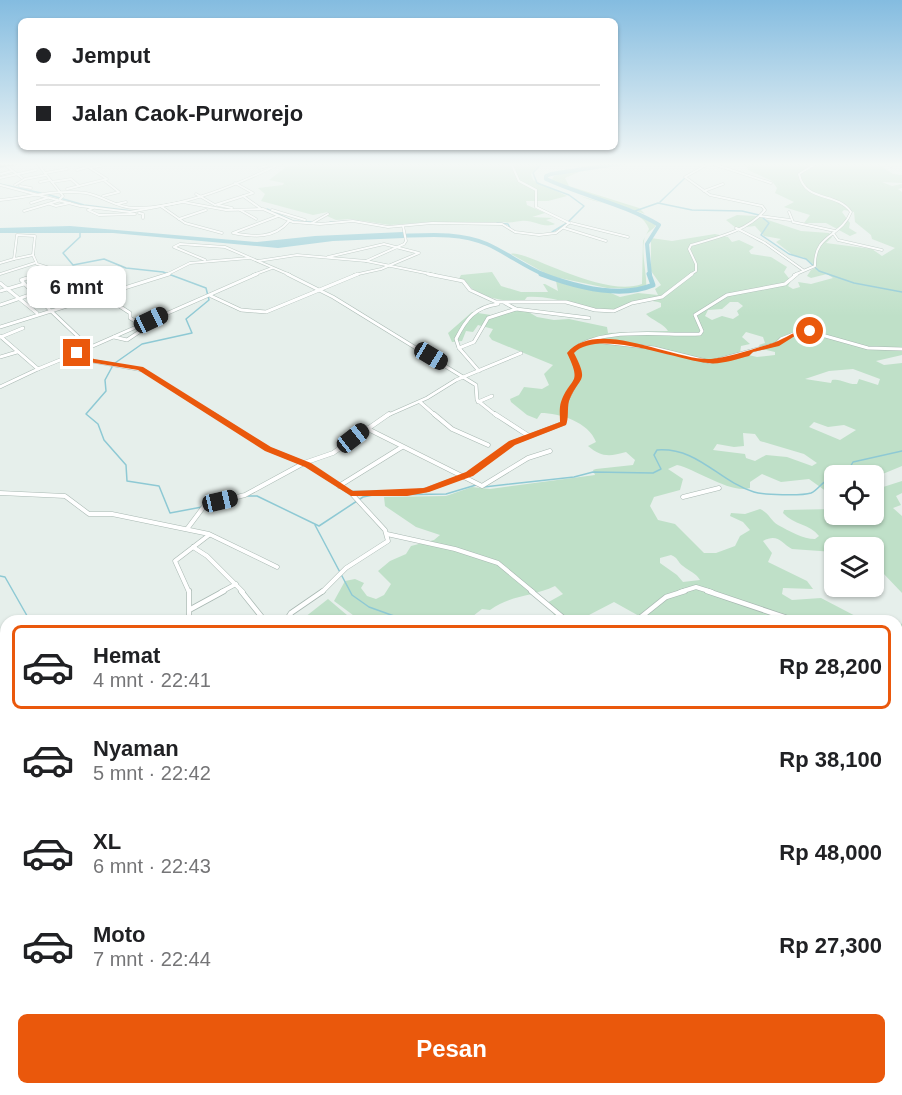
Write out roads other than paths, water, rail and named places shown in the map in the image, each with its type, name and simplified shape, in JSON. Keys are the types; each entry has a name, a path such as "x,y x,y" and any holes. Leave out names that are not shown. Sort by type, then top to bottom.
{"street":[{"path":"96,214 114,217 130,214"},
{"path":"172,214 193,226 222,233"},
{"path":"178,219 191,214"},
{"path":"247,214 256,219"},
{"path":"274,214 290,221 351,220 382,227 500,224 513,231 537,235 554,233 570,223"},
{"path":"283,214 312,222 328,214"},
{"path":"550,214 565,222 628,237"},
{"path":"790,220 793,217 791,214"},
{"path":"351,493 414,493 472,472 508,446 564,423 564,406 578,383 580,373 570,350 617,335 651,333 698,335 702,331 695,315 724,295 741,288 785,284 792,276 814,267 815,250 849,219 849,214"},
{"path":"279,216 233,233 254,237 271,235 290,221"},
{"path":"482,371 460,347 456,339 465,320 485,306 506,303 566,302 595,310 614,311 632,303 662,297 696,271 696,264 689,247 697,242 723,237 760,216 790,220 834,232 838,240 882,250"},
{"path":"193,226 203,223"},
{"path":"366,261 397,248 406,241 403,226"},
{"path":"564,228 606,241"},
{"path":"736,228 765,243 804,270"},
{"path":"599,239 607,233"},
{"path":"14,259 17,235 35,236 33,255 36,263"},
{"path":"205,260 174,247 180,244 223,247 320,290 476,385 478,402 529,436"},
{"path":"208,297 241,310 261,312 357,274 389,266 419,253 383,244 328,257"},
{"path":"0,262 33,255"},
{"path":"258,261 269,257 328,257 366,261 463,281 470,290 484,298 506,303 514,308 589,318"},
{"path":"0,327 49,309 159,279 186,265 205,260 249,258"},
{"path":"0,274 36,263 60,268 143,323 152,324 127,340 113,336"},
{"path":"0,387 143,323 208,297 213,291 273,268"},
{"path":"27,278 21,280 32,294 90,347"},
{"path":"0,305 76,279"},
{"path":"1,284 38,313"},
{"path":"0,291 24,284"},
{"path":"460,347 474,342 479,326 487,318 514,308"},
{"path":"23,328 1,338 38,369"},
{"path":"594,341 654,348 710,362 746,354 804,330 868,348 902,349"},
{"path":"0,357 18,352"},
{"path":"77,353 92,361 141,369 268,449 304,463 351,493 387,534 455,549 498,563 560,615"},
{"path":"187,529 204,507 244,495 304,463 333,453 366,428 464,377 521,353"},
{"path":"478,402 492,396"},
{"path":"419,401 452,430 488,445"},
{"path":"366,428 461,477 487,485 506,470 528,458 550,451"},
{"path":"339,486 378,465 402,447"},
{"path":"683,497 719,488"},
{"path":"0,493 58,494 65,496 89,514 112,514 209,534 277,567"},
{"path":"190,615 189,589 174,562 209,534"},
{"path":"290,615 312,601 340,574 387,542 387,534"},
{"path":"193,547 207,556 236,584 260,615"},
{"path":"191,609 236,584"},
{"path":"644,615 666,597 696,587 778,615"}],"water":[{"path":"70,226 257,242 315,236 403,232 404,238 333,241 278,248 113,233 0,233 0,228"}],"waterway":[{"path":"278,214 293,221 311,222"},
{"path":"552,232 576,214"},
{"path":"638,214 659,225 647,244 650,275"},
{"path":"763,218 769,223 761,235 789,254 806,259 819,271 854,283 902,292"},
{"path":"330,222 358,221"},
{"path":"497,223 508,224 510,228"},
{"path":"80,231 80,237 63,253 73,265 104,259 126,268 163,272 206,288 209,300 186,319 192,333 142,344 115,363"},
{"path":"399,236 444,235 476,240 545,275"},
{"path":"541,274 567,283 611,291 626,291 653,285 649,274"},
{"path":"112,367 105,380 106,391 86,414 98,424 104,440 126,465 127,481 159,486 170,513 202,507"},
{"path":"484,487 574,477 593,472 653,473 661,469 654,455 657,450 671,450 696,459 741,487 759,493 806,494 811,493 824,482"},
{"path":"851,465 853,462 902,451"},
{"path":"381,495 446,494 476,485"},
{"path":"248,496 257,496 319,526 363,497 373,495"},
{"path":"207,506 220,503"},
{"path":"315,525 352,595 369,607 391,615"},
{"path":"0,576 5,577 27,615"}]}
